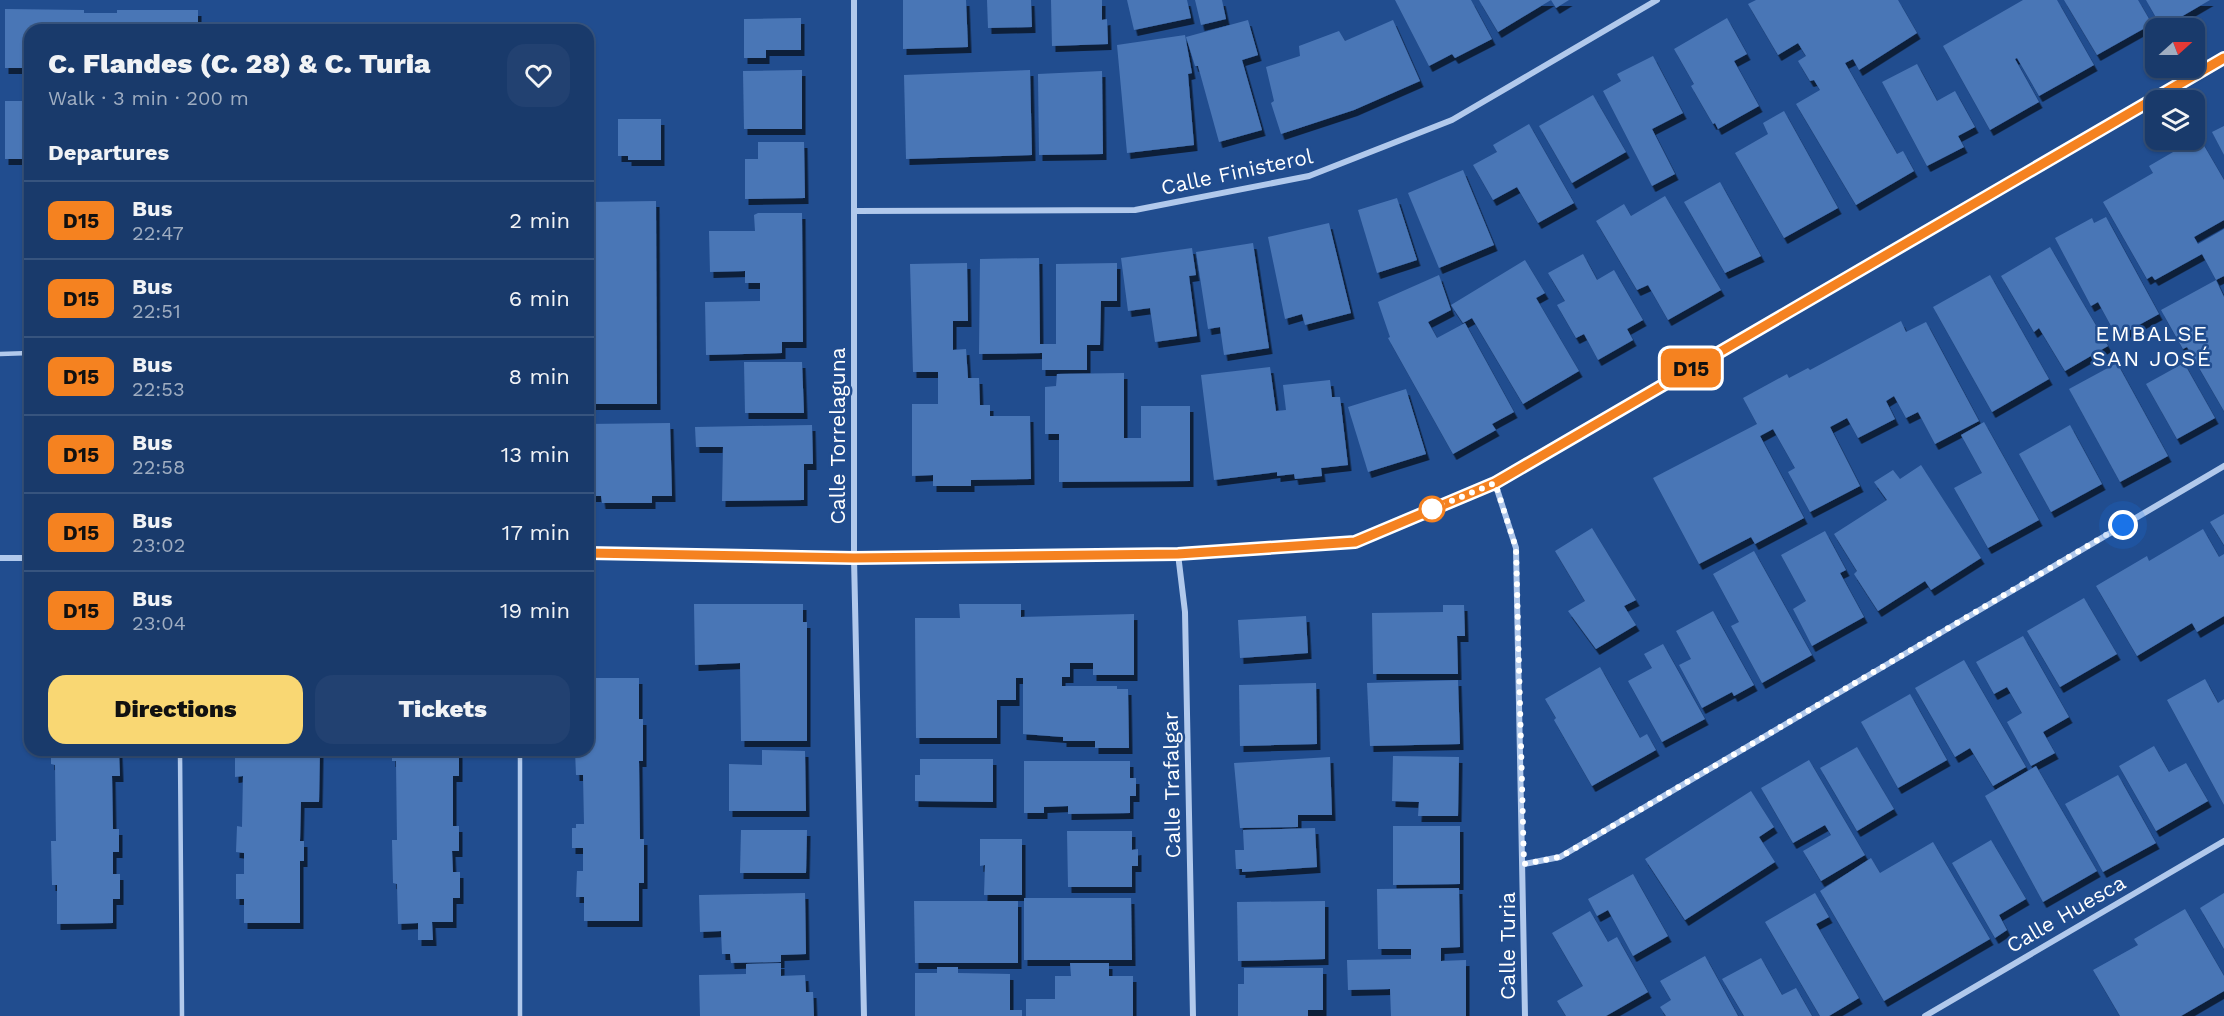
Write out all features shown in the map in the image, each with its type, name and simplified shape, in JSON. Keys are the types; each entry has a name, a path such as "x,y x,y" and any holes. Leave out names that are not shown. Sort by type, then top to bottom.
{"street":[{"name":"Calle Torrelaguna","path":"854,0 854,558 864,1016"},
{"name":"Calle Finisterol","path":"855,211 1135,210 1309,176 1452,120 1657,0"},
{"path":"594,553 854,558 1178,554 1355,542 1495,483 2224,58"},
{"path":"1524,864 1560,857 2224,466"},
{"name":"Calle Turia","path":"1495,483 1516,548 1524,864 1525,1016"},
{"name":"Calle Trafalgar","path":"1178,554 1185,612 1193,1016"},
{"path":"0,558 24,558"},
{"name":"Calle Huesca","path":"1925,1016 2224,841"}],"lane":[{"path":"0,354 24,354"},
{"path":"180,756 182,1016"},
{"path":"520,756 520,1016"}],"building":[{"path":"903,0 966,0 968,47 903,49"},
{"path":"987,0 1031,0 1032,27 988,28"},
{"path":"1051,0 1102,0 1102,20 1107,19 1108,44 1052,46"},
{"path":"1127,0 1187,0 1191,18 1134,30"},
{"path":"1195,0 1222,0 1226,19 1201,25"},
{"path":"1395,0 1471,0 1492,39 1455,58 1452,54 1429,66"},
{"path":"1479,0 1551,0 1498,32"},
{"path":"1551,0 1569,0 1556,8"},
{"path":"1756,0 1898,0 1917,33 1859,70 1853,59 1845,63 1897,154 1903,151 1914,171 1856,205 1796,104 1820,90 1814,80 1810,81 1798,61 1806,56 1798,43 1778,55 1748,4"},
{"path":"2023,0 2057,0 2094,65 2039,96 2017,58 2015,59 2039,102 1990,130 1943,46"},
{"path":"2064,0 2138,0 2148,18 2145,18 2145,28 2097,55"},
{"path":"2146,0 2210,0 2179,18 2156,18"},
{"path":"5,9 84,10 84,13 117,13 117,10 198,10 198,24 24,24 24,68 5,68"},
{"path":"801,18 801,50 766,50 766,58 744,58 744,19"},
{"path":"1727,18 1747,54 1734,61 1759,106 1718,129 1691,86 1694,84 1674,49"},
{"path":"1248,20 1258,55 1242,60 1262,130 1219,142 1198,66 1195,66 1186,37"},
{"path":"1393,20 1420,81 1354,110 1281,134 1271,103 1274,101 1266,67 1300,56 1299,46 1339,31 1345,41"},
{"path":"1185,35 1192,73 1188,74 1194,145 1127,153 1117,45"},
{"path":"1653,56 1683,113 1652,129 1675,174 1652,186 1603,91 1621,81 1617,74"},
{"path":"1917,64 1937,101 1955,91 1975,127 1958,136 1964,147 1927,166 1882,82"},
{"path":"802,70 802,129 744,129 743,71"},
{"path":"1030,70 1032,155 906,159 904,75"},
{"path":"1102,71 1103,154 1039,155 1038,74"},
{"path":"1593,95 1626,152 1572,183 1539,126"},
{"path":"5,101 24,101 24,159 5,159"},
{"path":"1784,111 1838,208 1784,238 1735,153 1768,134 1763,123"},
{"path":"618,119 661,119 661,160 628,160 628,156 618,156"},
{"path":"1529,124 1574,203 1538,223 1517,187 1493,200 1473,165 1497,152 1493,145"},
{"path":"2224,126 2224,155 2212,132"},
{"path":"758,142 804,142 805,198 745,199 745,159 758,159"},
{"path":"2205,147 2224,180 2224,220 2194,237 2198,244 2224,229 2224,276 2216,280 2202,254 2155,280 2152,276 2147,279 2103,202 2153,173 2149,166 2177,150 2205,150"},
{"path":"1463,170 1494,245 1439,268 1408,193"},
{"path":"1720,182 1761,256 1725,273 1684,202"},
{"path":"1665,196 1721,290 1668,320 1648,285 1637,290 1596,221 1624,204 1631,216"},
{"path":"1397,198 1417,260 1377,273 1358,210"},
{"path":"656,201 657,404 594,404 594,202"},
{"path":"758,213 802,213 803,342 782,342 782,353 706,355 705,302 760,301 760,283 745,283 745,271 710,272 709,231 755,231 754,215"},
{"path":"2106,217 2159,314 2117,337 2098,302 2091,306 2055,238 2092,218 2094,223"},
{"path":"1329,223 1351,313 1305,325 1302,314 1285,319 1268,237"},
{"path":"1253,243 1269,348 1224,355 1220,327 1208,329 1196,252"},
{"path":"2050,247 2108,346 2065,371 2039,328 2034,332 2001,276"},
{"path":"1192,248 1196,275 1189,276 1197,336 1155,342 1150,308 1128,311 1121,258"},
{"path":"1583,254 1597,280 1614,270 1643,320 1627,329 1633,340 1598,360 1584,334 1576,338 1557,305 1565,301 1548,273"},
{"path":"1039,258 1040,344 1056,344 1056,264 1117,263 1117,301 1101,301 1100,345 1087,345 1087,370 1042,370 1042,353 979,354 980,259"},
{"path":"1525,260 1545,293 1536,298 1579,371 1523,404 1472,318 1463,323 1451,305"},
{"path":"967,263 968,321 953,321 953,350 966,349 968,378 979,378 980,405 990,405 990,416 1030,416 1031,479 971,480 971,486 933,486 933,475 912,476 912,404 938,404 938,372 913,372 910,264"},
{"path":"1439,275 1451,310 1428,322 1437,338 1465,323 1514,412 1492,424 1496,430 1453,454 1388,338 1390,337 1378,302"},
{"path":"1990,275 2049,379 1992,412 1933,307"},
{"path":"2216,280 2224,297 2224,411 2187,347 2183,349 2161,310"},
{"path":"1901,321 1906,332 1926,322 1979,421 1935,444 1918,412 1906,418 1894,396 1886,401 1895,419 1858,438 1847,418 1830,427 1860,486 1810,512 1788,472 1795,468 1773,429 1760,436 1804,518 1755,544 1751,537 1699,564 1653,478 1757,424 1743,398 1787,374 1789,378 1808,368 1810,370"},
{"path":"744,362 802,362 804,413 745,413"},
{"path":"2117,363 2168,456 2120,482 2069,389"},
{"path":"2184,363 2215,418 2177,439 2146,384"},
{"path":"1270,367 1276,411 1286,410 1283,385 1330,380 1332,397 1340,397 1348,465 1321,468 1322,476 1295,479 1294,474 1277,476 1277,472 1214,480 1201,375"},
{"path":"1124,373 1124,438 1141,438 1141,406 1190,406 1190,481 1059,482 1059,434 1045,434 1045,387 1056,386 1057,374"},
{"path":"1406,389 1426,454 1368,472 1348,407"},
{"path":"1984,422 2039,520 1988,548 1954,488 1982,473 1961,435"},
{"path":"670,423 672,496 652,496 652,503 602,503 601,496 594,496 594,424"},
{"path":"812,425 813,464 804,464 804,500 722,501 723,447 696,447 695,427"},
{"path":"2070,425 2102,484 2051,512 2019,454"},
{"path":"1921,465 1981,558 1931,590 1925,581 1878,611 1854,574 1857,571 1834,534 1887,500 1874,482 1893,470 1900,479"},
{"path":"2224,514 2224,545 2210,522"},
{"path":"1592,528 1636,600 1624,606 1636,625 1596,649 1568,611 1585,601 1555,551"},
{"path":"2203,529 2219,557 2224,554 2224,616 2197,632 2192,623 2137,656 2096,586 2147,556 2149,561"},
{"path":"1825,531 1846,570 1840,573 1864,617 1812,646 1793,609 1806,601 1781,555"},
{"path":"1754,551 1812,655 1762,683 1731,626 1739,622 1713,574"},
{"path":"2084,598 2117,654 2060,687 2027,631"},
{"path":"694,604 803,604 803,622 807,622 807,741 741,741 740,663 695,665"},
{"path":"959,604 1021,604 1021,617 1134,614 1134,675 1093,675 1093,663 1070,663 1070,677 1062,677 1062,686 1117,686 1117,689 1128,689 1129,748 1095,748 1095,741 1063,741 1063,737 1023,734 1023,678 1016,678 1016,700 997,700 997,738 916,738 915,618 960,618"},
{"path":"1443,605 1464,605 1465,636 1457,636 1458,674 1373,674 1372,613 1443,612"},
{"path":"1713,611 1754,685 1734,696 1732,692 1702,708 1679,665 1691,659 1676,631"},
{"path":"1306,616 1308,653 1240,658 1238,620"},
{"path":"2023,636 2069,717 2043,732 2055,753 2031,766 2007,722 2022,713 2007,687 1994,694 1976,662"},
{"path":"1663,644 1705,719 1662,742 1628,681 1652,668 1644,654"},
{"path":"1964,660 2026,767 1993,786 1970,748 1955,757 1915,688"},
{"path":"1600,667 1640,738 1647,734 1656,750 1592,786 1554,720 1556,718 1545,699"},
{"path":"594,678 639,678 639,719 643,719 643,761 639,761 640,839 644,839 644,883 639,883 639,921 584,921 584,897 576,897 577,871 583,871 583,848 572,848 572,828 576,828 576,824 584,824 583,775 576,775 575,756 594,756"},
{"path":"2205,679 2218,703 2224,699 2224,805 2167,700"},
{"path":"1458,680 1460,744 1370,746 1367,683"},
{"path":"1316,683 1317,744 1240,746 1239,685"},
{"path":"1910,694 1947,760 1898,788 1861,722"},
{"path":"2154,746 2169,772 2186,763 2208,801 2156,831 2119,766"},
{"path":"1857,747 1894,809 1857,831 1820,768"},
{"path":"762,750 805,751 806,811 729,811 729,764 762,765"},
{"path":"51,756 119,756 120,776 112,776 113,829 119,829 119,852 113,852 113,874 120,874 120,899 113,899 113,923 57,924 57,885 52,885 51,841 56,841 55,765 51,764"},
{"path":"235,756 320,756 319,802 301,802 300,841 304,841 304,861 300,861 300,923 244,923 244,899 236,899 236,874 244,874 244,853 236,852 237,826 242,827 243,776 235,777"},
{"path":"392,756 459,756 459,776 453,776 453,826 459,826 459,851 452,851 453,872 460,872 460,898 453,898 453,922 432,922 433,940 418,940 418,923 398,924 397,884 393,883 392,840 397,840 396,761 392,761"},
{"path":"1393,756 1459,757 1458,816 1418,816 1419,802 1392,801"},
{"path":"1330,757 1332,815 1298,815 1298,827 1240,828 1234,763"},
{"path":"920,759 993,759 993,802 915,801 915,775 920,775"},
{"path":"1809,760 1865,855 1821,881 1803,851 1831,835 1825,825 1793,843 1761,788"},
{"path":"1024,761 1130,761 1130,778 1136,778 1136,796 1130,796 1130,813 1068,814 1068,806 1044,807 1044,813 1024,813"},
{"path":"2036,766 2097,871 2043,902 1985,796"},
{"path":"2118,775 2156,843 2103,872 2065,804"},
{"path":"1751,791 1774,827 1759,837 1775,862 1685,920 1645,859"},
{"path":"1393,826 1460,826 1460,884 1393,885"},
{"path":"1315,828 1317,867 1242,872 1242,869 1236,869 1235,850 1244,850 1243,830"},
{"path":"741,830 807,830 806,873 740,873"},
{"path":"1067,831 1132,831 1132,850 1138,849 1138,866 1132,866 1132,887 1068,887"},
{"path":"980,839 1022,839 1022,895 984,895 985,865 980,866"},
{"path":"1991,840 2026,899 1999,915 2007,930 1995,938 1952,863"},
{"path":"1933,842 1990,939 1884,1001 1820,891 1871,858 1880,873"},
{"path":"1633,874 1668,936 1633,956 1608,910 1597,916 1588,899"},
{"path":"1459,888 1460,947 1441,948 1441,961 1466,960 1466,1016 1391,1016 1390,989 1348,990 1347,960 1411,959 1411,949 1378,949 1377,889"},
{"path":"805,893 806,954 781,955 781,962 731,963 730,954 722,954 721,931 700,932 699,895"},
{"path":"1815,893 1829,917 1816,924 1859,998 1829,1016 1820,1016 1765,922"},
{"path":"2224,893 2224,949 2200,908"},
{"path":"1024,898 1131,898 1132,960 1024,960"},
{"path":"914,901 1018,901 1018,963 915,963"},
{"path":"1325,901 1325,959 1238,961 1237,902"},
{"path":"2185,909 2224,976 2224,991 2181,1016 2120,1016 2093,970 2138,945 2134,939"},
{"path":"1590,911 1608,942 1617,937 1648,992 1606,1016 1566,1016 1557,1001 1583,986 1552,933"},
{"path":"1705,956 1738,1016 1666,1016 1660,1007 1671,1000 1660,981"},
{"path":"1761,958 1782,995 1796,988 1812,1016 1744,1016 1722,979"},
{"path":"781,963 781,976 805,975 806,992 813,992 814,1016 700,1016 699,975 746,974 746,964"},
{"path":"1070,963 1109,963 1109,976 1133,976 1133,1016 1026,1016 1026,999 1055,999 1055,976 1071,976"},
{"path":"937,967 958,967 958,973 1010,974 1010,1010 1022,1010 1022,1016 915,1016 915,973 937,973"},
{"path":"1244,968 1323,968 1323,1010 1308,1010 1308,1016 1238,1016 1238,984 1244,984"}],"bus line":[{"name":"D15","path":"594,553 854,558 1178,554 1355,542 1495,483 2224,58"}],"district":[{"name":"EMBALSE SAN JOSÉ","path":"2152,346"}],"route":[{"path":"1432,509 1495,483 1516,548 1524,864 1560,857 2123,525"}]}
